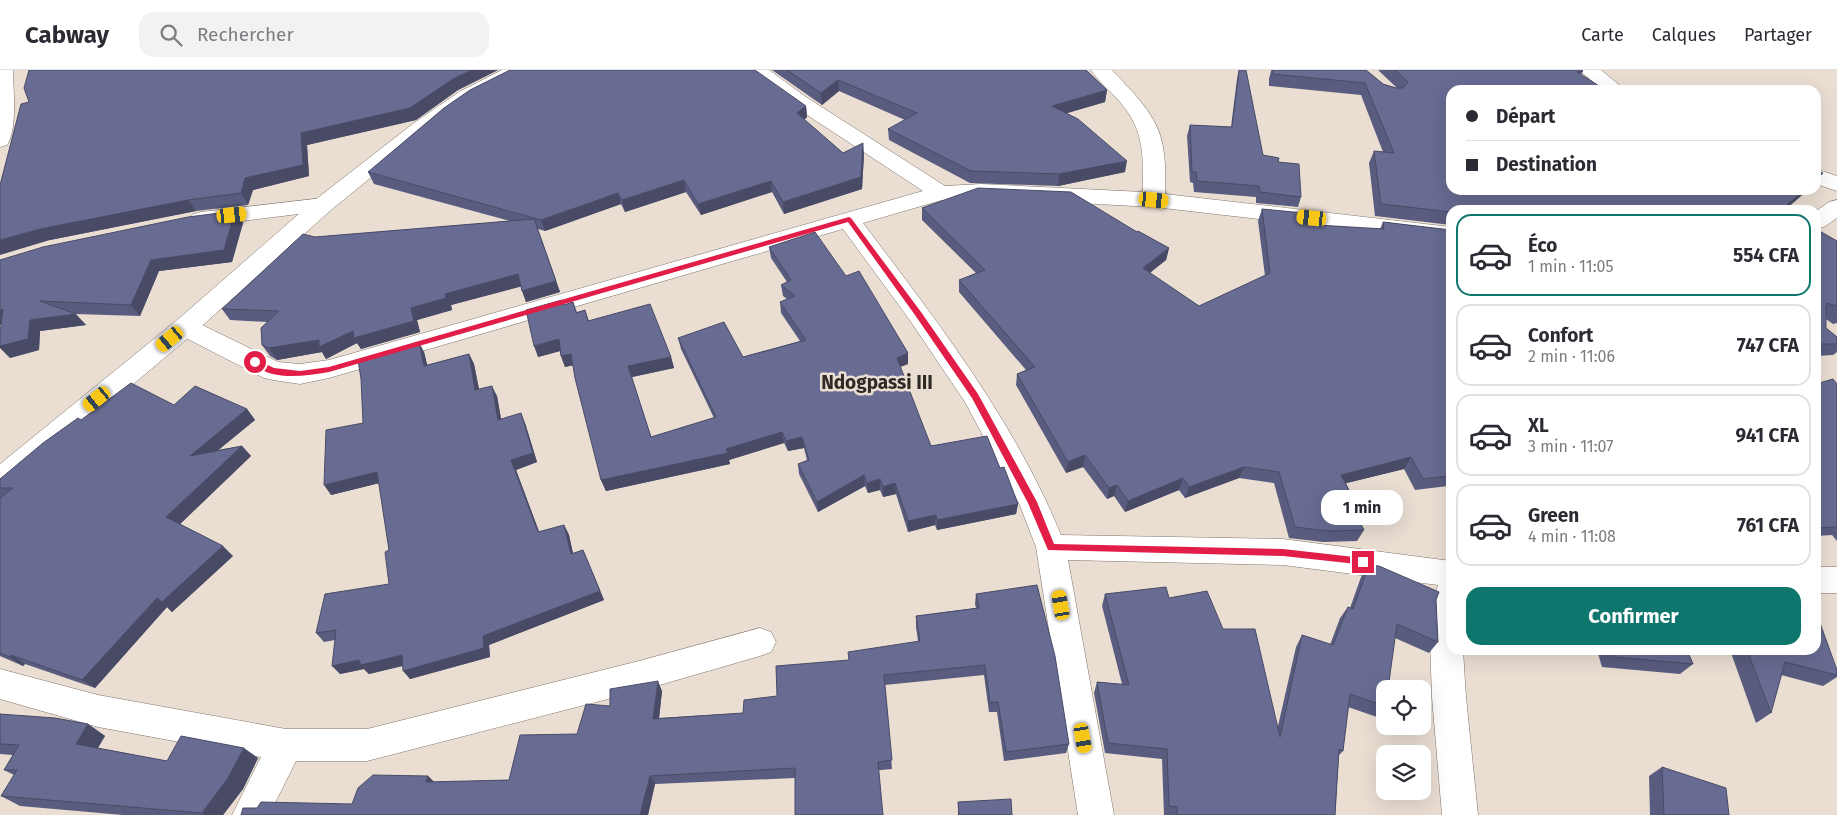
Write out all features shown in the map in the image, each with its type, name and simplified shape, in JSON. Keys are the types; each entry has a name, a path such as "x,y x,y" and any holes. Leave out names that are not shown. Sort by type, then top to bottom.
{"street":[{"path":"0,141 3,70"},
{"path":"0,480 184,327 324,205 428,122 466,96 517,70"},
{"path":"756,70 799,101 941,193"},
{"path":"1101,70 1137,109 1147,125 1153,142 1154,200"},
{"path":"1589,70 1608,85"},
{"path":"1821,178 1837,184"},
{"path":"184,327 273,371 300,374 329,369 941,193 981,191 1154,200 1446,233"},
{"path":"177,224 196,220 324,205"},
{"path":"1821,218 1837,207"},
{"path":"849,220 918,313 975,396 1032,502 1051,548 1096,815"},
{"path":"1051,548 1283,552 1446,573"},
{"path":"1821,580 1837,580"},
{"path":"1446,608 1446,636"},
{"path":"0,684 98,711 286,745 367,745 639,676 760,642"},
{"path":"1447,655 1448,697 1460,815"},
{"path":"250,815 286,745"}],"building":[{"path":"29,70 472,70 453,79 410,108 301,133 303,165 245,178 241,193 188,200 40,229 0,240 0,185 21,104 29,102 24,88"},
{"path":"510,70 755,70 806,106 797,113 843,153 863,143 861,177 783,202 771,181 698,204 684,180 622,200 618,193 541,220 368,172 444,108 470,90"},
{"path":"787,70 1086,70 1107,90 1052,106 1078,119 1127,161 1059,174 971,171 888,129 917,113 838,80 821,93"},
{"path":"1239,70 1246,70 1263,155 1279,158 1278,162 1299,164 1301,197 1260,192 1259,186 1197,181 1196,172 1192,172 1190,125 1232,127"},
{"path":"1273,70 1366,70 1383,84 1403,88 1408,82 1395,70 1581,70 1583,71 1577,72 1598,85 1446,85 1446,195 1798,195 1787,205 1446,205 1446,211 1381,204 1374,151 1394,153 1365,83 1273,74"},
{"path":"978,188 1071,192 1137,232 1169,248 1143,268 1199,306 1270,273 1262,209 1304,213 1304,220 1316,222 1317,225 1384,229 1383,222 1446,229 1446,477 1423,479 1411,457 1341,475 1358,508 1353,509 1364,530 1329,531 1295,527 1279,472 1244,467 1189,487 1183,478 1128,501 1117,485 1109,488 1085,455 1068,462 1017,374 1035,367 959,280 985,270 922,208"},
{"path":"235,211 224,250 151,260 131,305 40,301 76,314 30,320 28,339 0,346 3,309 0,310 0,260 43,247 188,217"},
{"path":"534,219 556,281 522,291 518,274 445,294 446,298 411,308 414,321 354,338 353,331 319,347 319,340 269,348 262,345 261,328 279,311 222,309 303,234 315,237"},
{"path":"815,232 846,276 859,271 908,353 897,358 931,446 987,436 1000,468 1004,467 1018,504 937,520 936,515 908,521 895,483 883,487 880,479 867,483 864,475 817,502 798,464 809,460 802,437 786,441 782,432 726,449 728,453 601,480 575,378 571,354 561,356 559,339 534,346 526,310 562,300 564,305 573,302 576,313 585,310 588,321 650,304 671,357 628,366 651,437 716,417 678,338 724,322 743,357 806,340 780,302 795,296 781,285 791,280 769,247"},
{"path":"1821,232 1837,241 1837,306 1826,303 1826,328 1837,337 1837,344 1821,344"},
{"path":"419,342 424,366 469,354 475,390 492,386 498,420 521,413 533,453 511,460 538,532 564,525 571,554 583,550 600,591 483,636 484,648 403,671 402,655 361,665 359,660 332,666 336,630 316,633 325,594 389,584 385,552 389,550 377,472 324,485 326,430 363,423 358,360"},
{"path":"1833,379 1837,384 1837,527 1821,528 1821,383"},
{"path":"131,383 174,405 195,386 247,409 190,456 242,446 166,517 223,546 162,602 157,598 82,680 11,655 10,657 0,653 0,498 13,488 0,488 0,479 43,443 78,418 81,420"},
{"path":"1369,565 1379,566 1439,592 1436,600 1438,642 1397,624 1389,680 1376,680 1376,703 1350,694 1343,751 1339,749 1335,815 1177,815 1177,807 1169,806 1167,749 1108,743 1097,682 1129,685 1105,594 1166,587 1169,598 1207,591 1223,629 1255,629 1280,737 1302,635 1333,645 1348,607 1353,609"},
{"path":"1037,585 1055,656 1069,744 1006,752 998,702 990,703 985,665 884,675 892,760 878,762 883,815 795,815 795,768 650,776 640,815 241,815 243,808 257,808 261,802 352,804 358,788 373,775 428,776 426,782 509,780 520,735 577,734 586,704 610,706 610,689 658,681 653,719 743,713 744,700 777,696 776,666 849,660 848,652 920,641 916,616 979,608 976,594"},
{"path":"1821,626 1837,670 1837,675 1785,662 1771,713 1749,655 1821,655"},
{"path":"1613,655 1689,655 1693,664 1614,657"},
{"path":"0,714 55,718 88,724 76,744 167,761 181,736 244,748 228,778 202,813 1,796 17,770 4,770 19,745 0,744"},
{"path":"1662,767 1726,788 1729,815 1664,815"},
{"path":"1011,799 1012,815 959,815 958,802"}],"district":[{"name":"Ndogpassi III","path":"877,382"}],"route":[{"path":"255,362 273,371 300,374 329,369 849,220 918,313 975,396 1032,502 1051,548 1283,552 1363,562"}]}
